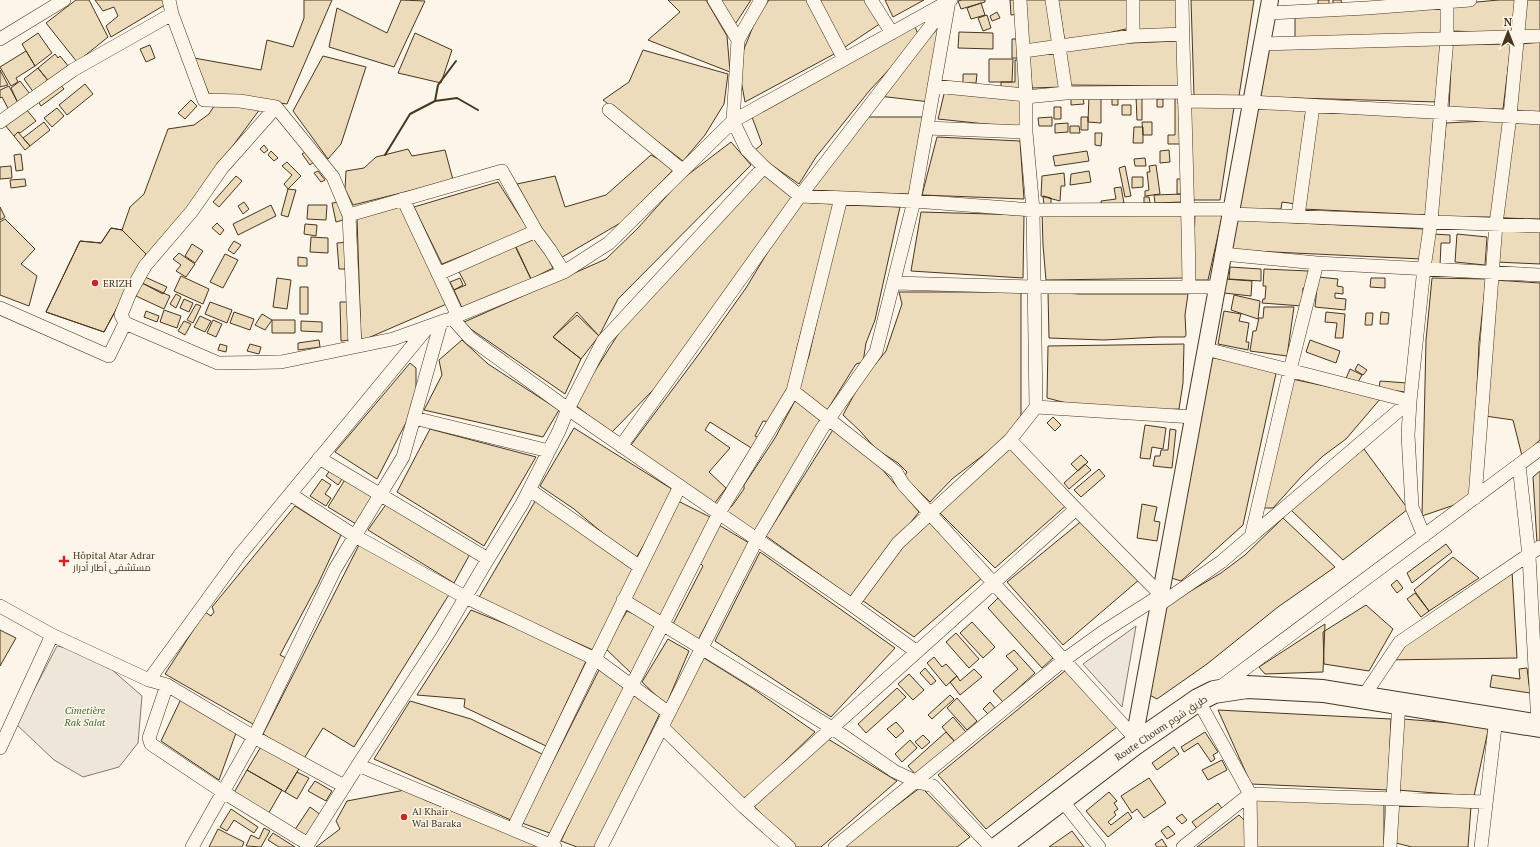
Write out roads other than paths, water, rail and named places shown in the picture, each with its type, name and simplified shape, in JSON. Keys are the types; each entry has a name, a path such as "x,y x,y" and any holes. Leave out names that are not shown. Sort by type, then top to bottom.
{"highway":[{"name":"Route Choum طريق شوم","path":"999,847 1134,741 1206,696 1247,687 1323,691 1399,702 1539,726"}],"street":[{"path":"0,39 64,0"},
{"path":"169,0 172,14 204,100 240,102 276,107 333,177 349,215 355,346"},
{"path":"714,0 738,40"},
{"path":"761,0 738,40 733,121 747,150 764,167 800,196 914,201 1033,210 1188,208 1298,216 1540,226"},
{"path":"813,0 844,60"},
{"path":"871,0 892,33"},
{"path":"276,107 222,168 192,211 145,266 130,293 121,315 125,323 218,363 281,362 393,339 450,319 564,272 609,243 733,121 950,0"},
{"path":"602,847 757,539 821,430 876,352 914,201 950,0"},
{"path":"621,446 800,196 950,0"},
{"path":"852,605 898,543 1010,440 1036,407 1033,210 1026,132 1024,51 1020,0"},
{"path":"1052,0 1066,93"},
{"path":"1133,0 1133,36"},
{"path":"1182,0 1189,286"},
{"path":"1134,741 1269,6 1470,0"},
{"path":"1475,498 1496,224 1510,116 1516,37 1521,0"},
{"path":"1424,536 1412,507 1408,435 1410,400 1424,268 1431,221 1441,113 1447,1"},
{"path":"0,122 73,70 172,14"},
{"path":"1024,51 1133,36 1183,34"},
{"path":"1262,44 1540,36"},
{"path":"934,86 1026,96 1066,93 1184,97 1313,106 1540,118"},
{"path":"1298,216 1313,106"},
{"path":"609,110 682,170"},
{"path":"927,128 1026,132"},
{"path":"167,685 149,738 151,744 307,845 434,650 522,504 603,341 764,167"},
{"path":"349,215 502,171 536,232 564,272"},
{"path":"358,765 553,846 719,513 793,391 841,198"},
{"path":"403,199 438,274 450,319 470,338 568,410 757,539 917,652"},
{"path":"438,274 536,232"},
{"path":"1224,254 1317,263 1540,275"},
{"path":"1251,536 1317,263"},
{"path":"894,283 1034,286 1217,287"},
{"path":"1,312 109,356 125,323"},
{"path":"192,847 254,737 335,569 403,457 414,418 450,319"},
{"path":"149,680 239,556 428,327"},
{"path":"1206,349 1410,400"},
{"path":"793,391 896,472 903,484 1064,660 1134,741"},
{"path":"835,847 915,780 1064,660 1103,632 1160,600 1220,562 1410,400"},
{"path":"1036,407 1194,417"},
{"path":"414,418 549,451"},
{"path":"1010,440 1160,600"},
{"path":"1251,847 1250,794 1206,696 1540,449"},
{"path":"319,458 488,559"},
{"path":"1519,465 1529,556 1539,726"},
{"path":"513,829 623,600 680,486"},
{"path":"530,490 640,568"},
{"path":"290,494 355,536 466,597 595,658 669,713"},
{"path":"744,807 1076,509"},
{"path":"1363,697 1400,642 1540,548"},
{"path":"623,600 832,728 894,771 933,786 991,847"},
{"path":"0,606 52,635 149,680 167,685 254,737 344,786"},
{"path":"0,748 52,635"},
{"path":"1390,847 1399,702"},
{"path":"1481,847 1496,718"},
{"path":"662,727 744,807 789,847"},
{"path":"1183,847 1250,794 1486,802"},
{"path":"1061,799 1099,847"}],"place":[{"name":"ERIZH","path":"95,283"},
{"name":"Hôpital Atar Adrar مستشفى أطار أدرار","path":"64,561"},
{"name":"Al Khair Wal Baraka","path":"404,817"}],"park label":[{"name":"Cimetière Rak Salat","path":"85,716"}]}
